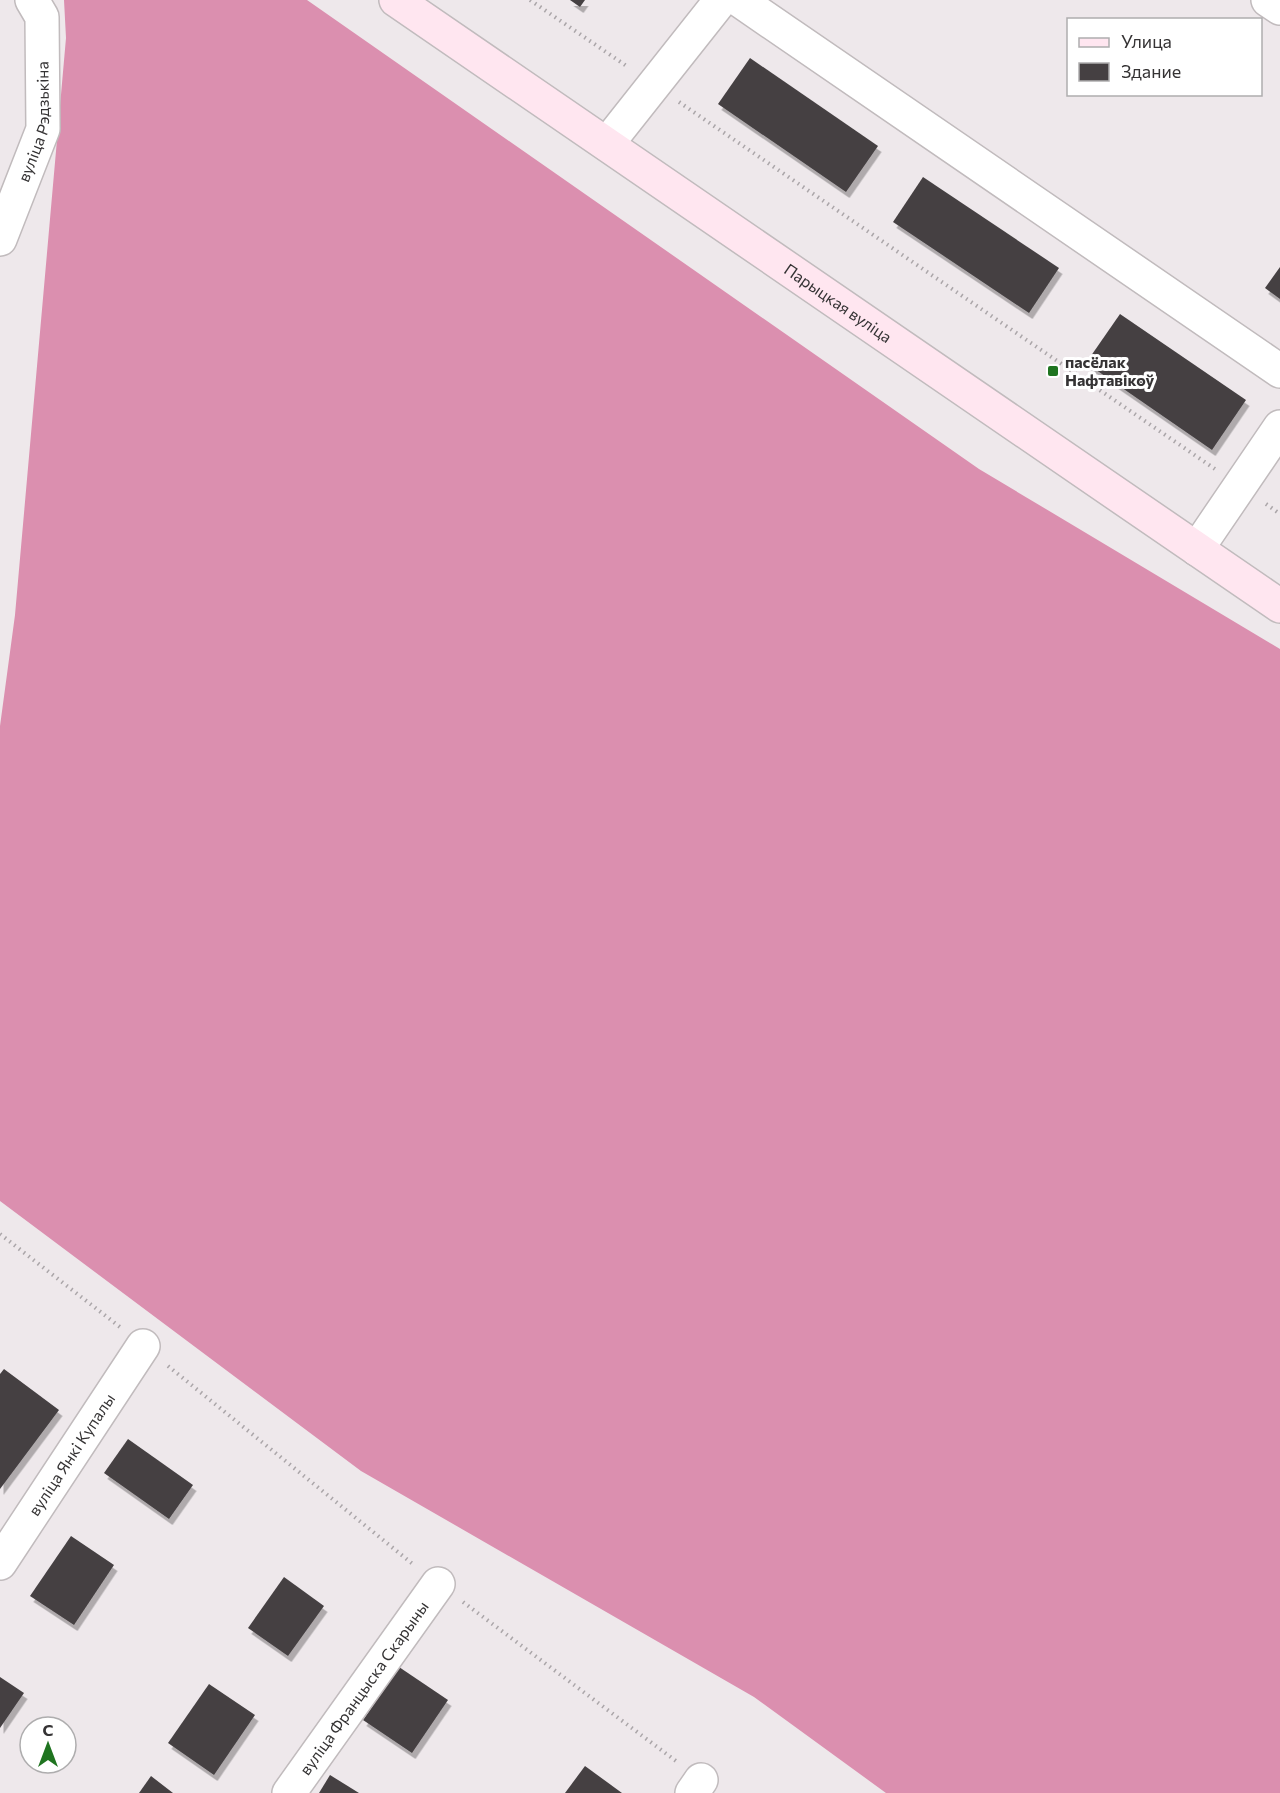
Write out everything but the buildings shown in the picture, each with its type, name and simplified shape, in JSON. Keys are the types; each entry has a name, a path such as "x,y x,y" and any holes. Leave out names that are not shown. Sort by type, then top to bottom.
{"main road":[{"name":"Парыцкая вуліца","path":"396,0 1280,606"}],"street":[{"name":"вуліца Рэдзькіна","path":"0,239 43,129 42,17 32,0"},
{"path":"607,144 721,0"},
{"path":"739,0 1280,371"},
{"path":"1268,0 1280,8"},
{"path":"1197,549 1280,427"},
{"name":"вуліца Янкі Купалы","path":"0,1563 143,1346"},
{"name":"вуліца Францыска Скарыны","path":"289,1793 438,1584"}],"path":[{"path":"530,0 1280,514"},
{"path":"0,1234 438,1584 696,1786"}],"shaded area":[{"path":"64,0 307,0 979,469 1280,649 1280,1793 886,1793 754,1697 361,1471 0,1201 0,726 15,615 66,38"}],"place":[{"name":"пасёлак Нафтавікоў","path":"1053,371"}]}
